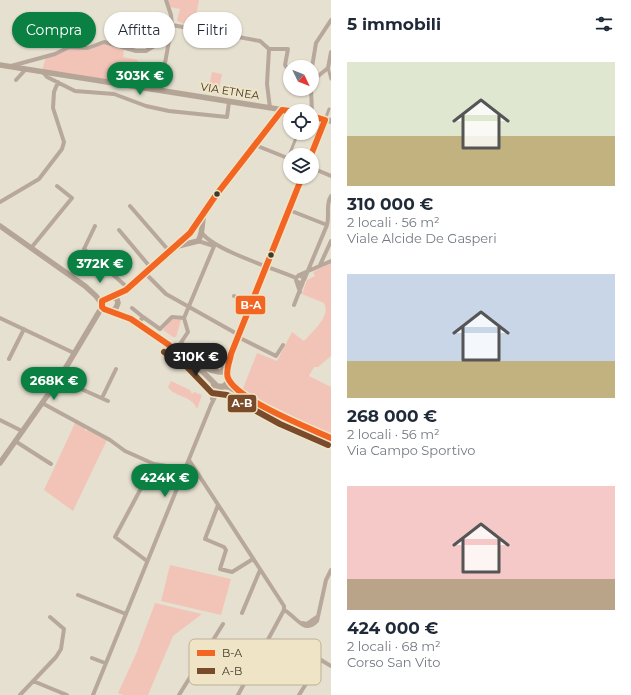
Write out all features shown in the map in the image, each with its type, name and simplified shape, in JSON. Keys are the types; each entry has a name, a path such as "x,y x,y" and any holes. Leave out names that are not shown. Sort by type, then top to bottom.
{"main road":[{"name":"VIA ETNEA","path":"0,65 282,110"},
{"path":"196,241 189,238 191,231 282,110"},
{"path":"314,148 327,120"},
{"path":"213,382 213,375 219,372 231,354 299,184"},
{"path":"171,251 182,244 196,241 202,231 202,218 206,210"},
{"path":"0,226 85,286 96,296 102,305 111,311 130,319 204,368 219,372 228,378 245,395"},
{"path":"1,460 59,379 90,328 102,305 103,299 127,289 197,226 202,231"},
{"path":"85,286 114,298 130,319"},
{"path":"90,328 100,316 111,311 118,304 127,289"},
{"path":"223,386 228,378 231,354"},
{"path":"192,361 218,387 229,387 284,417 331,438"}],"street":[{"path":"166,0 170,12"},
{"path":"313,60 316,43 331,20"},
{"path":"175,26 260,41 269,49 288,50 286,60"},
{"path":"11,66 56,54 69,47 88,48 104,42"},
{"path":"125,48 136,51 146,51 151,48"},
{"path":"160,90 167,48"},
{"path":"269,49 268,84 270,108"},
{"path":"331,52 328,68 331,79"},
{"path":"319,75 328,68"},
{"path":"16,80 26,69"},
{"path":"43,72 58,82 75,90 114,94 146,106 196,115 227,117 229,102"},
{"path":"0,202 40,179 62,149 64,142 53,108 54,92 58,82"},
{"path":"327,120 329,109"},
{"path":"255,145 283,157"},
{"path":"319,171 331,176"},
{"path":"31,248 72,198 57,186"},
{"path":"294,305 328,224 327,203 330,198"},
{"path":"130,206 171,251"},
{"path":"289,210 328,224 331,229"},
{"path":"96,226 84,249 127,289"},
{"path":"119,230 151,268"},
{"path":"202,231 207,239 214,245"},
{"path":"196,241 223,248 297,278 300,284 304,281"},
{"path":"320,266 331,241"},
{"path":"176,350 188,332 184,316 214,245"},
{"path":"297,278 308,271 331,261"},
{"path":"145,273 166,294 238,336 276,356 283,345"},
{"path":"297,278 300,292"},
{"path":"234,296 251,303"},
{"path":"132,308 160,329 172,316 184,316"},
{"path":"138,324 144,317"},
{"path":"0,318 74,353"},
{"path":"9,359 24,329"},
{"path":"180,343 212,365 219,372"},
{"path":"212,365 227,362"},
{"path":"102,398 116,369"},
{"path":"59,379 108,401"},
{"path":"211,405 214,392 213,382"},
{"path":"93,695 211,405 217,393 223,386"},
{"path":"42,403 110,440 120,449 154,464 185,469"},
{"path":"0,420 22,431"},
{"path":"15,441 51,464"},
{"path":"189,460 284,606 284,610 302,625 308,627 314,624 319,615 326,580 331,570"},
{"path":"147,561 116,537 154,464"},
{"path":"218,505 205,539 224,547 226,550 220,569 232,572 253,559"},
{"path":"242,613 260,570"},
{"path":"78,595 126,614"},
{"path":"269,639 284,610"},
{"path":"20,695 56,657 61,649 64,629 50,617"},
{"path":"214,639 224,624"},
{"path":"92,658 105,663"},
{"path":"321,660 331,666"},
{"path":"179,695 189,679"},
{"path":"33,681 67,695"},
{"path":"238,695 243,685"},
{"path":"299,695 305,685"}],"shaded area":[{"path":"167,0 199,0 197,12 183,12 183,23 177,21 180,9 170,7"},
{"path":"104,44 104,48 117,48 124,50 123,57 138,60 135,84 120,82 119,80 114,79 113,81 42,70 46,58 71,48 87,49 96,48 96,46"},
{"path":"212,72 222,74 218,93 208,92"},
{"path":"331,263 331,356 318,367 314,367 309,376 331,387 331,435 242,391 257,353 277,361 292,332 304,341 320,323 326,308 324,303 302,294 307,280 315,276 313,272"},
{"path":"174,319 181,320 176,337 173,337 163,330 170,321"},
{"path":"171,381 190,390 192,394 194,392 202,395 197,409 195,404 191,401 171,391 168,387"},
{"path":"75,423 85,428 85,431 89,430 107,440 73,511 44,490"},
{"path":"170,565 231,579 221,615 161,601"},
{"path":"155,603 202,614 173,636 148,695 123,695 118,693 136,654"}],"transit line":[{"name":"B-A","path":"169,345 131,319 104,309 102,307 102,301 126,290 190,233 216,195 283,110"},
{"name":"B-A","path":"319,118 325,120 319,135"},
{"name":"B-A","path":"314,148 317,140"},
{"name":"B-A","path":"299,184 231,354 227,375 234,386 259,404 331,438"},
{"name":"A-B","path":"164,352 187,367 212,393 227,395 280,424 328,445"}]}
